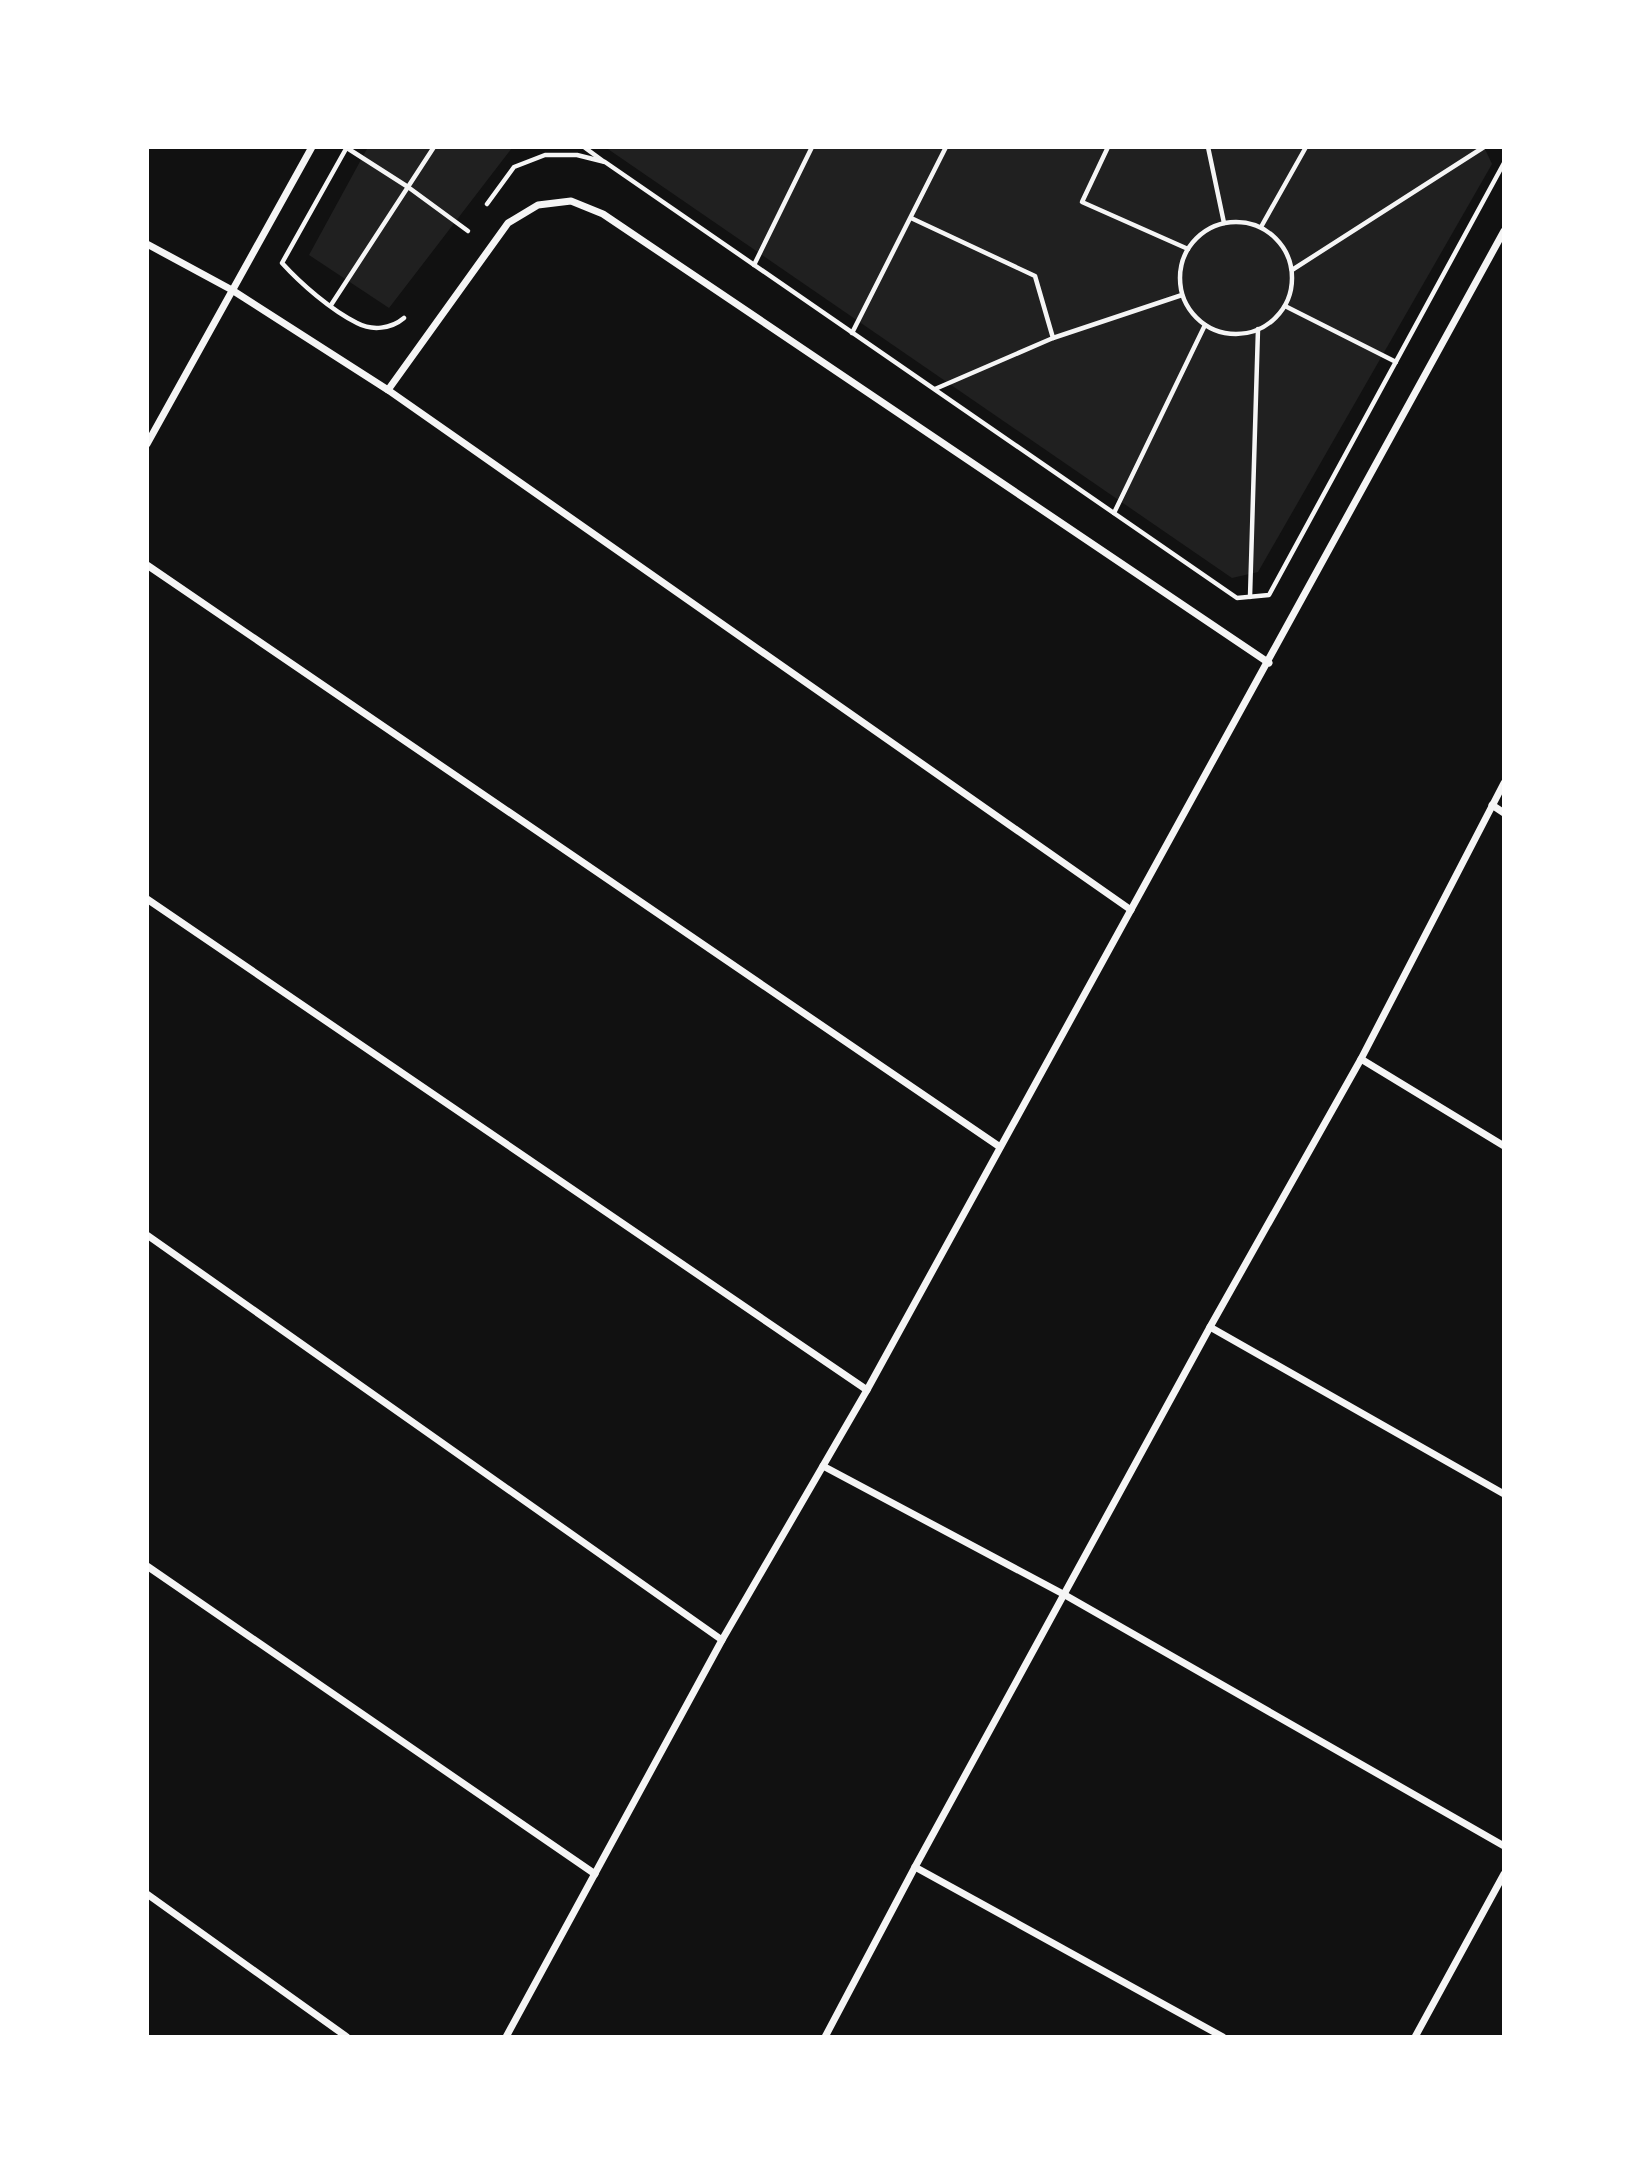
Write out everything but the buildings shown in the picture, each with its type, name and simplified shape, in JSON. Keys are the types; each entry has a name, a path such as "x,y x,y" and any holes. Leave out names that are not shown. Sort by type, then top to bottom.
{"street":[{"path":"147,444 312,147"},
{"path":"388,390 508,223 538,205 571,201 603,214 1269,663"},
{"path":"506,2037 722,1640 867,1390 1269,663 1504,231"},
{"path":"147,244 232,290 388,390 1132,910"},
{"path":"147,565 1000,1147"},
{"path":"825,2037 1210,1327 1362,1059 1504,783"},
{"path":"1492,805 1504,813"},
{"path":"147,899 867,1390"},
{"path":"1362,1059 1504,1146"},
{"path":"147,1235 722,1640"},
{"path":"1210,1327 1504,1494"},
{"path":"823,1465 1065,1595 1504,1846"},
{"path":"147,1566 595,1874"},
{"path":"915,1867 1223,2037"},
{"path":"1415,2037 1504,1874"},
{"path":"147,1894 347,2037"}],"path":[{"path":"410,310 402,321 382,328 358,324 296,279 282,263 347,147 468,231"},
{"path":"331,305 434,147"},
{"path":"584,147 1237,598 1269,595 1504,163"},
{"path":"754,265 813,147"},
{"path":"852,333 946,147"},
{"path":"1108,147 1082,202 1188,249"},
{"path":"1208,147 1224,223"},
{"path":"1261,227 1306,147"},
{"path":"1292,270 1484,147"},
{"path":"483,209 514,167 545,155 577,155 605,162"},
{"path":"911,218 1035,276 1053,338"},
{"path":"459,242 475,220"},
{"path":"1242,222 1261,227 1276,237 1292,270 1291,288 1285,306 1274,320 1258,329 1240,334 1222,332 1205,325 1191,312 1182,295 1179,276 1183,258 1192,242 1206,229 1224,223 1242,222"},
{"path":"934,390 1053,338 1182,295"},
{"path":"1285,306 1396,362"},
{"path":"1114,513 1205,325"},
{"path":"1250,597 1258,329"}],"shaded area":[{"path":"368,147 516,147 512,148 389,308 309,255"},
{"path":"605,147 1484,147 1492,164 1258,572 1232,578"}]}
